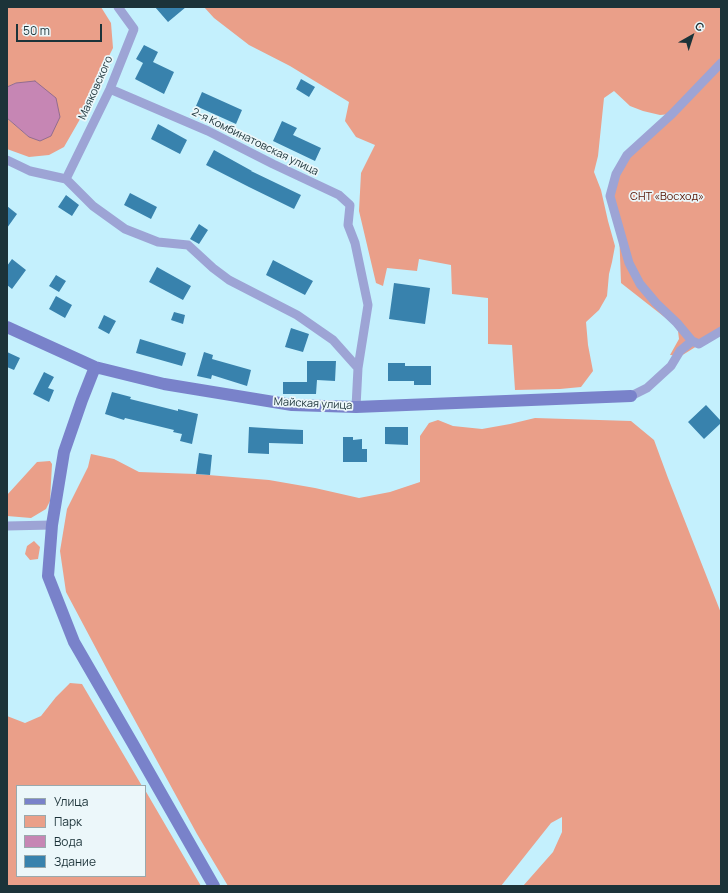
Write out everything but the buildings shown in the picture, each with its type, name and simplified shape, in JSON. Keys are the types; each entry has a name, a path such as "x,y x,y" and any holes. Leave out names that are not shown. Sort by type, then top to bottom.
{"street":[{"name":"Маяковского","path":"66,179 110,89 134,29 118,7"},
{"path":"721,63 672,114 628,155 616,174 610,196 629,263 640,284 656,304 677,323 692,342 699,344 721,331"},
{"name":"2-я Комбинатовская улица","path":"110,89 208,131 339,195 350,205 348,225 355,244 368,305 358,368"},
{"path":"7,160 30,171 66,179 93,206 125,229 158,242 188,246 229,280 297,315 333,340 358,368 356,407"},
{"name":"Майская улица","path":"7,327 95,367 164,384 292,405 356,407 631,396"},
{"path":"631,396 647,388 671,366 680,351 692,342"},
{"path":"95,367 64,452 52,525 48,576 74,642 214,886"},
{"path":"8,527 52,525"}],"green space":[{"path":"7,7 101,7 111,23 113,48 101,72 87,107 64,147 49,155 29,157 7,149 7,118 29,137 16,83 7,87"},
{"name":"СНТ «Восход»","path":"204,7 721,7 721,331 681,356 670,355 679,339 678,331 672,323 621,283 619,229 610,196 627,155 671,114 660,115 630,106 614,91 604,98 598,156 594,172 601,190 615,246 609,274 607,296 599,310 586,322 588,345 593,371 581,387 515,390 512,345 488,344 488,298 452,294 451,265 419,259 417,271 387,268 383,286 376,283 359,211 361,173 375,145 356,137 345,121 349,102 290,66 249,45 214,18"},
{"path":"535,418 631,421 654,440 721,613 721,886 523,886 553,852 562,832 562,817 551,823 501,886 228,886 197,834 66,592 60,551 67,509 88,467 91,454 114,459 139,472 196,474 269,480 359,498 390,492 420,482 420,436 429,423 438,420 453,426 482,429"},
{"path":"50,461 52,464 50,501 46,509 31,518 7,516 7,495 37,462"},
{"path":"34,541 40,547 38,559 30,560 25,554 27,546"},
{"path":"70,683 82,684 141,785 16,785 16,877 146,877 146,792 201,886 7,886 7,716 25,723 41,716 56,697"}],"water":[{"path":"35,81 56,98 60,117 51,136 40,141 29,137 7,118 7,87 16,83"}]}
